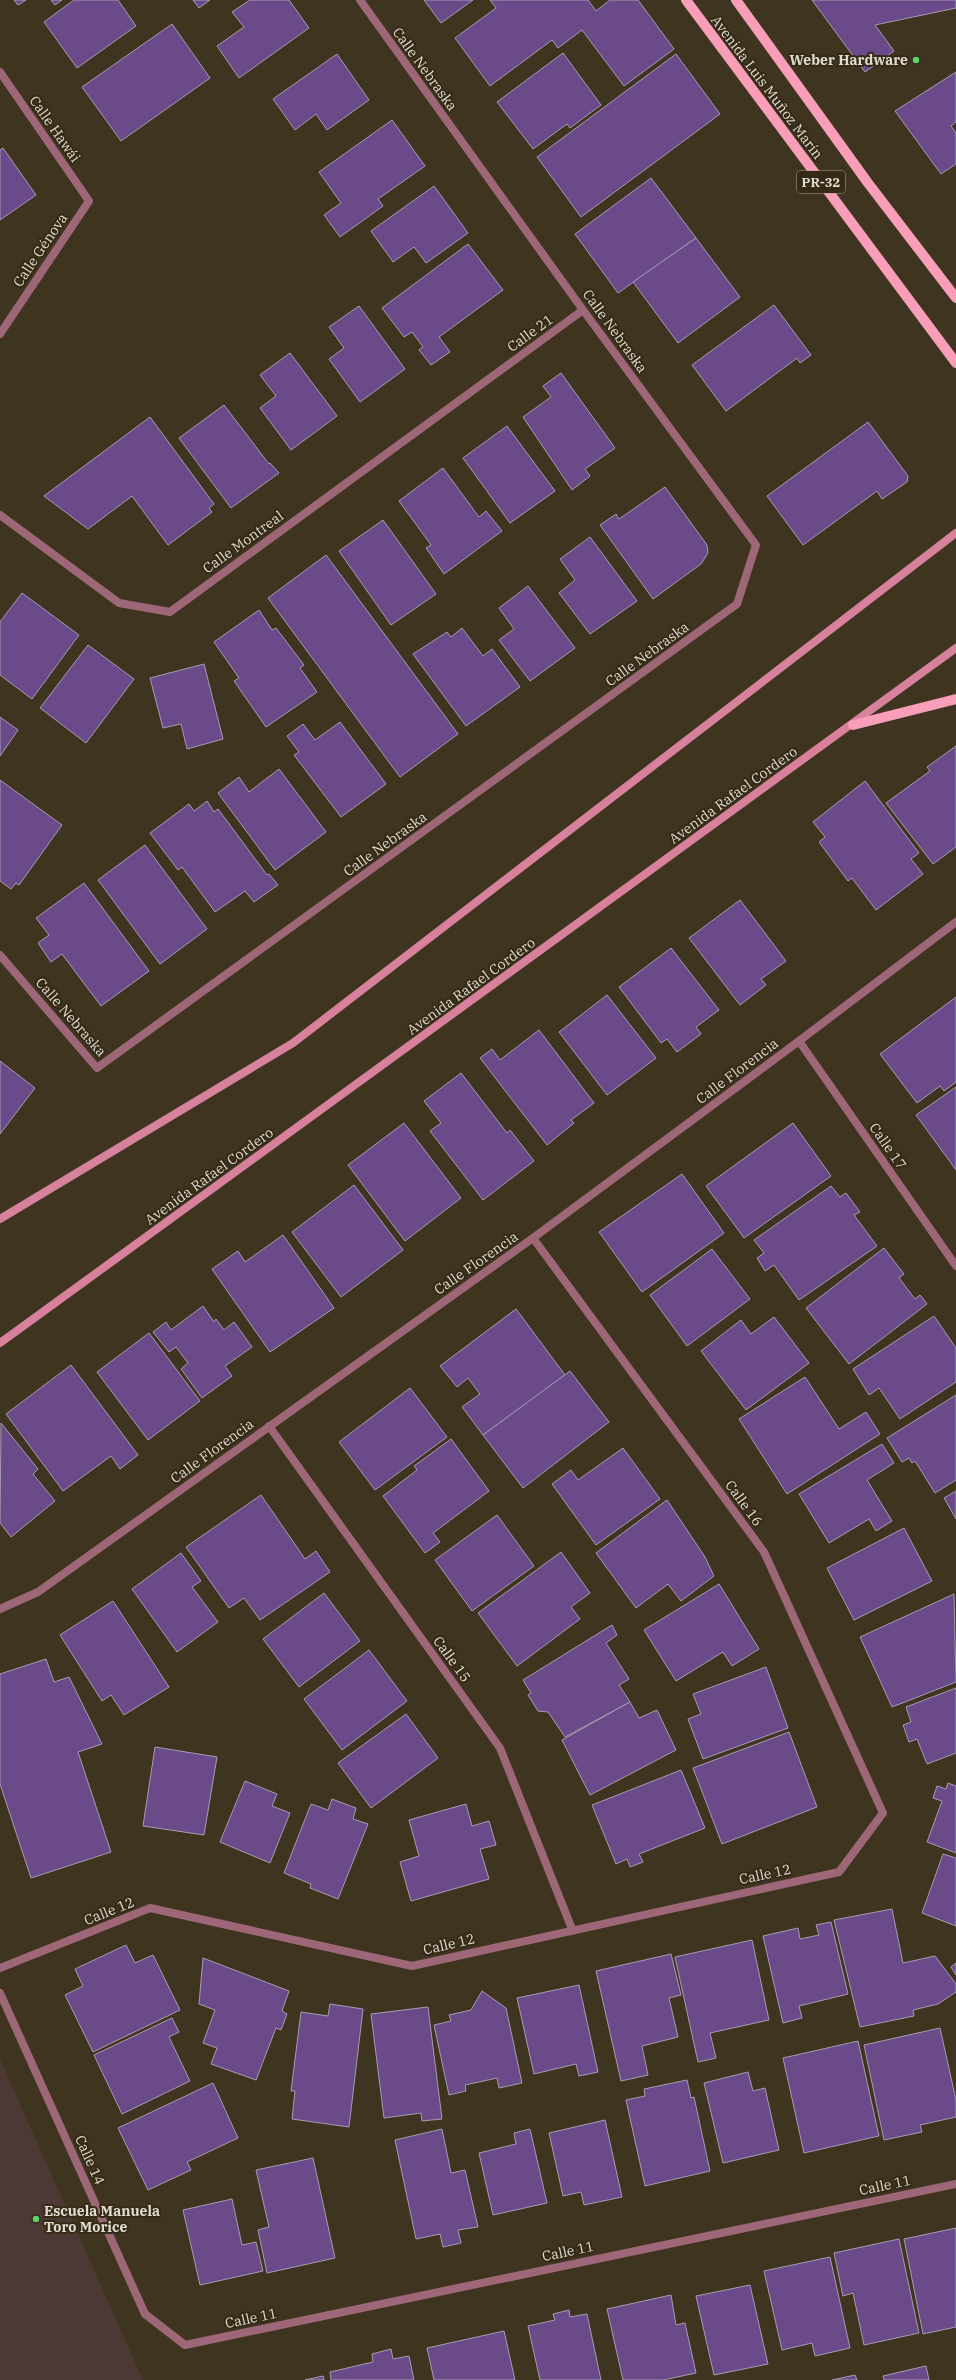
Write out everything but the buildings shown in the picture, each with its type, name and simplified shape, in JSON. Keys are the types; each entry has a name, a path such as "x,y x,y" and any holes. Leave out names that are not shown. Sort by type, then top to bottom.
{"main road":[{"name":"Avenida Luis Muñoz Marín","path":"686,0 956,363"},
{"name":"Avenida Luis Muñoz Marín","path":"736,0 868,183 956,298"},
{"path":"0,1220 293,1042 956,533"},
{"name":"Avenida Rafael Cordero","path":"0,1343 853,725 956,648"},
{"path":"853,725 956,699"}],"street":[{"name":"Calle Nebraska","path":"0,955 97,1068 737,604 756,545 583,310 360,0"},
{"name":"Calle Hawái","path":"0,72 89,201"},
{"name":"Calle Génova","path":"0,334 89,201"},
{"name":"Calle 21","path":"493,376 583,310"},
{"name":"Calle Montreal","path":"0,515 119,603 170,612 493,376"},
{"name":"Calle Florencia","path":"0,1609 38,1592 533,1238 799,1041 956,922"},
{"name":"Calle 17","path":"799,1041 956,1266"},
{"name":"Calle 16","path":"533,1238 764,1552 883,1813"},
{"name":"Calle 15","path":"269,1426 500,1748 572,1929"},
{"name":"Calle 12","path":"0,1968 150,1908 412,1966 572,1929 838,1872 883,1813"},
{"name":"Calle 14","path":"0,1993 145,2314 185,2345"},
{"name":"Calle 11","path":"185,2345 956,2184"}],"shaded area":[{"name":"Escuela Manuela Toro Morice","path":"0,2059 143,2380 0,2380"}],"place":[{"name":"Weber Hardware","path":"916,60"},
{"name":"Escuela Manuela Toro Morice","path":"36,2219"}]}
